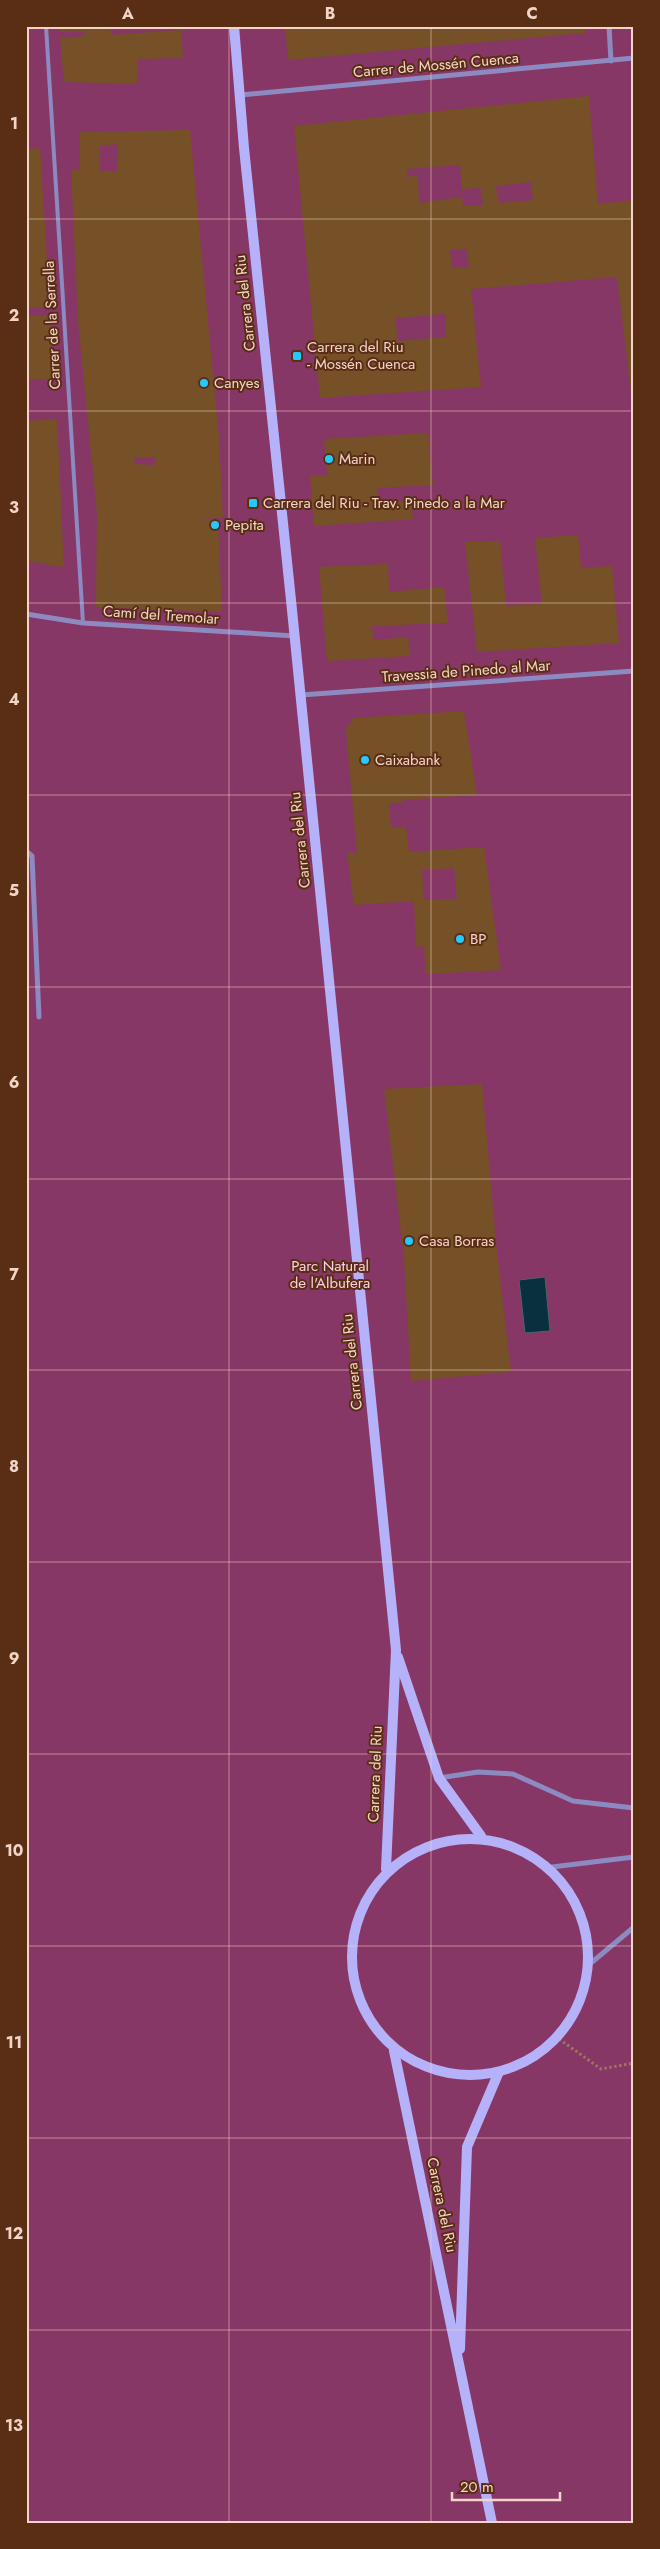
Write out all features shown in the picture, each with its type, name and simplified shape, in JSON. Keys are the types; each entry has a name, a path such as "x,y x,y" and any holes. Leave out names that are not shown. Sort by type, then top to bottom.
{"street":[{"name":"Carrera del Riu","path":"234,26 244,148 295,636 396,1650 386,1869"},
{"path":"609,26 610,60"},
{"name":"Carrer de Mossén Cuenca","path":"241,95 634,58"},
{"name":"Camí del Tremolar","path":"26,614 83,623 295,636"},
{"name":"Travessia de Pinedo al Mar","path":"300,695 634,671"},
{"path":"26,851 32,856 39,1017"},
{"name":"Carrera del Riu","path":"396,1650 439,1778 481,1836"},
{"path":"439,1778 478,1772 513,1774 573,1801 634,1808"},
{"path":"634,1856 552,1867 481,1836 430,1842 386,1869 352,1928 355,1995 394,2051 443,2075 498,2074 559,2039 591,1963 634,1927"},
{"path":"552,1867 582,1911 591,1963"},
{"name":"Carrera del Riu","path":"394,2051 492,2523"},
{"name":"Carrera del Riu","path":"460,2365 467,2147 498,2074"}],"lane":[{"name":"Carrer de la Serrella","path":"46,26 83,623"}],"path":[{"path":"559,2039 601,2069 634,2063"}],"green space":[{"name":"Parc Natural de l'Albufera","path":"26,26 634,26 634,2523 26,2523"}],"water":[{"path":"545,1277 550,1331 525,1333 519,1280"}],"building":[{"path":"59,26 123,26 110,28 111,35 181,30 183,58 138,59 137,84 64,82 60,38 85,36 84,31 59,32"},
{"path":"285,26 585,26 585,33 288,60"},
{"path":"589,96 598,204 634,200 634,416 617,277 471,289 481,387 320,398 294,126","holes":["460,165 462,189 481,188 483,205 463,206 462,197 419,203 418,175 408,177 407,169","531,182 533,200 499,203 496,186","467,249 469,267 452,268 450,250","445,314 446,337 398,341 395,318"]},
{"path":"190,130 219,437 223,518 198,518 218,519 222,612 96,607 97,513 78,321 71,169 80,170 79,132","holes":["118,144 117,171 100,171 100,146","135,457 156,457 156,465 134,464"]},
{"path":"40,148 50,307 26,308 26,149"},
{"path":"50,315 54,379 26,379 26,316"},
{"path":"57,419 64,567 26,561 26,421"},
{"path":"428,433 433,485 377,488 378,503 411,501 413,519 314,526 310,476 327,475 324,439"},
{"path":"578,535 581,568 612,566 619,643 477,652 465,542 500,541 506,605 542,604 535,538"},
{"path":"388,564 389,592 444,587 448,623 372,626 374,640 408,637 410,656 327,661 319,567"},
{"path":"464,711 477,795 403,800 404,802 389,804 391,828 406,827 409,852 484,847 501,970 426,974 424,946 416,947 414,901 354,905 347,852 357,854 346,729 354,718","holes":["454,868 457,899 424,900 422,870"]},
{"path":"482,1084 497,1253 511,1372 411,1381 404,1257 384,1089"}],"place":[{"name":"Carrera del Riu - Mossén Cuenca","path":"297,356"},
{"name":"Canyes","path":"204,383"},
{"name":"Marin","path":"329,459"},
{"name":"Carrera del Riu - Trav. Pinedo a la Mar","path":"253,503"},
{"name":"Pepita","path":"215,525"},
{"name":"Caixabank","path":"365,760"},
{"name":"BP","path":"460,939"},
{"name":"Casa Borras","path":"409,1241"}]}
